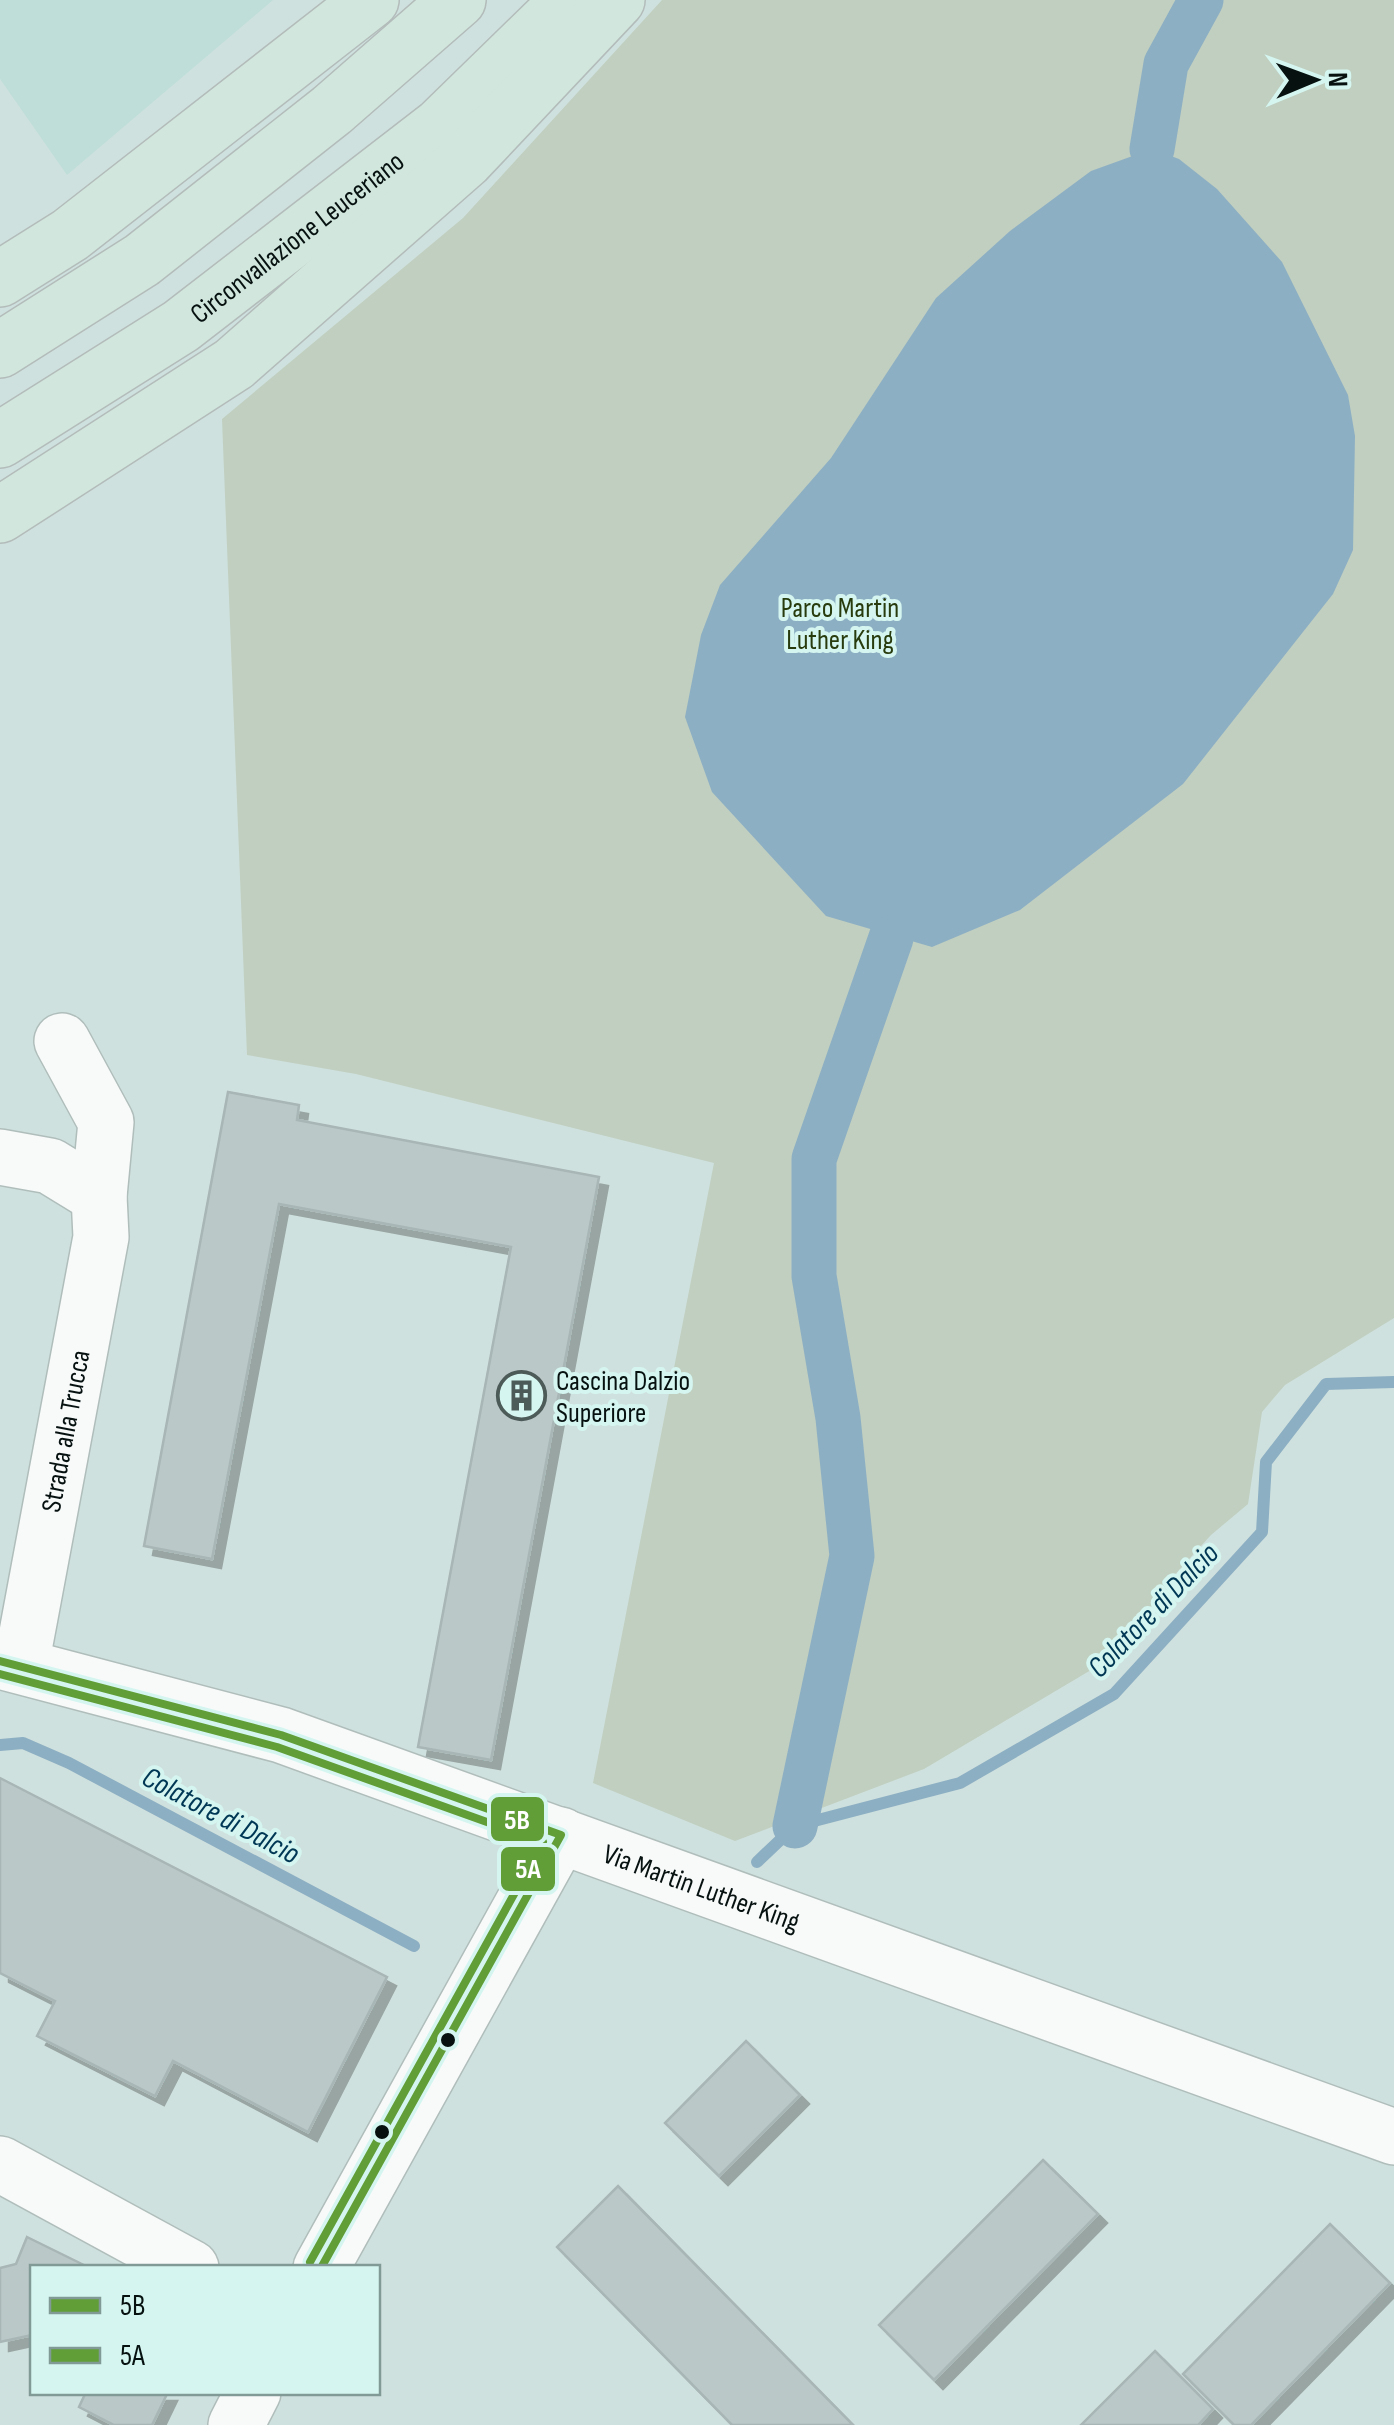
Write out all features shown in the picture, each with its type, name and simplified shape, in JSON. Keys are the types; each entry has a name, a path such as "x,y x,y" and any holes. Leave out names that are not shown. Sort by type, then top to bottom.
{"highway":[{"path":"0,279 86,223 371,0"},
{"path":"0,350 142,260 332,110 458,0"},
{"name":"Circonvallazione Leuceriano","path":"0,440 182,326 440,126 570,0"},
{"path":"0,516 234,364 466,160 617,0"}],"street":[{"name":"Strada alla Trucca","path":"11,1663 101,1237 99,1196 106,1122 62,1041"},
{"path":"0,1157 50,1166 99,1196"},
{"name":"Via Martin Luther King","path":"11,1663 281,1735 1394,2137"},
{"path":"322,2265 561,1835"},
{"path":"0,2164 185,2265"},
{"path":"236,2425 251,2395"}],"shaded area":[{"path":"0,0 273,0 67,175 0,79"}],"green space":[{"name":"Parco Martin Luther King","path":"662,0 1394,0 1394,1318 1285,1385 1262,1412 1248,1504 1211,1535 1170,1580 1118,1654 924,1769 735,1841 593,1783 714,1163 356,1074 247,1055 222,419 463,218"}],"water":[{"path":"1152,149 1179,159 1217,189 1282,262 1348,395 1355,436 1353,550 1333,594 1183,784 1020,910 932,947 826,916 712,792 685,717 701,635 720,585 831,458 936,298 1010,231 1091,171"}],"building":[{"name":"Cascina Dalzio Superiore","path":"228,1092 299,1105 297,1120 599,1177 491,1760 418,1747 511,1247 279,1204 212,1559 144,1546"},
{"path":"0,1778 387,1977 308,2132 173,2061 155,2096 37,2036 55,2001 0,1973"},
{"path":"746,2041 800,2095 719,2176 665,2123"},
{"path":"1043,2160 1098,2214 934,2380 879,2325"},
{"path":"618,2186 853,2425 732,2425 557,2247"},
{"path":"1330,2224 1390,2283 1251,2425 1234,2425 1183,2374"},
{"path":"27,2237 84,2265 30,2265 30,2335 0,2342 0,2268 16,2264"},
{"path":"1155,2351 1213,2409 1198,2425 1081,2425"},
{"path":"85,2395 167,2395 152,2425 114,2425 79,2407"}],"waterway":[{"path":"1152,149 1166,64 1201,0"},
{"path":"795,1826 852,1556 838,1418 814,1276 814,1159 891,938"},
{"name":"Colatore di Dalcio","path":"757,1862 795,1826 960,1783 1114,1694 1262,1532 1266,1462 1326,1384 1394,1382"},
{"name":"Colatore di Dalcio","path":"0,1745 23,1743 69,1763 414,1946"}],"transit line":[{"name":"5B","path":"0,1661 281,1735 561,1835 323,2265"},
{"name":"5A","path":"0,1674 277,1747 543,1842 310,2262"}],"place":[{"name":"Cascina Dalzio Superiore","path":"521,1396"}]}
